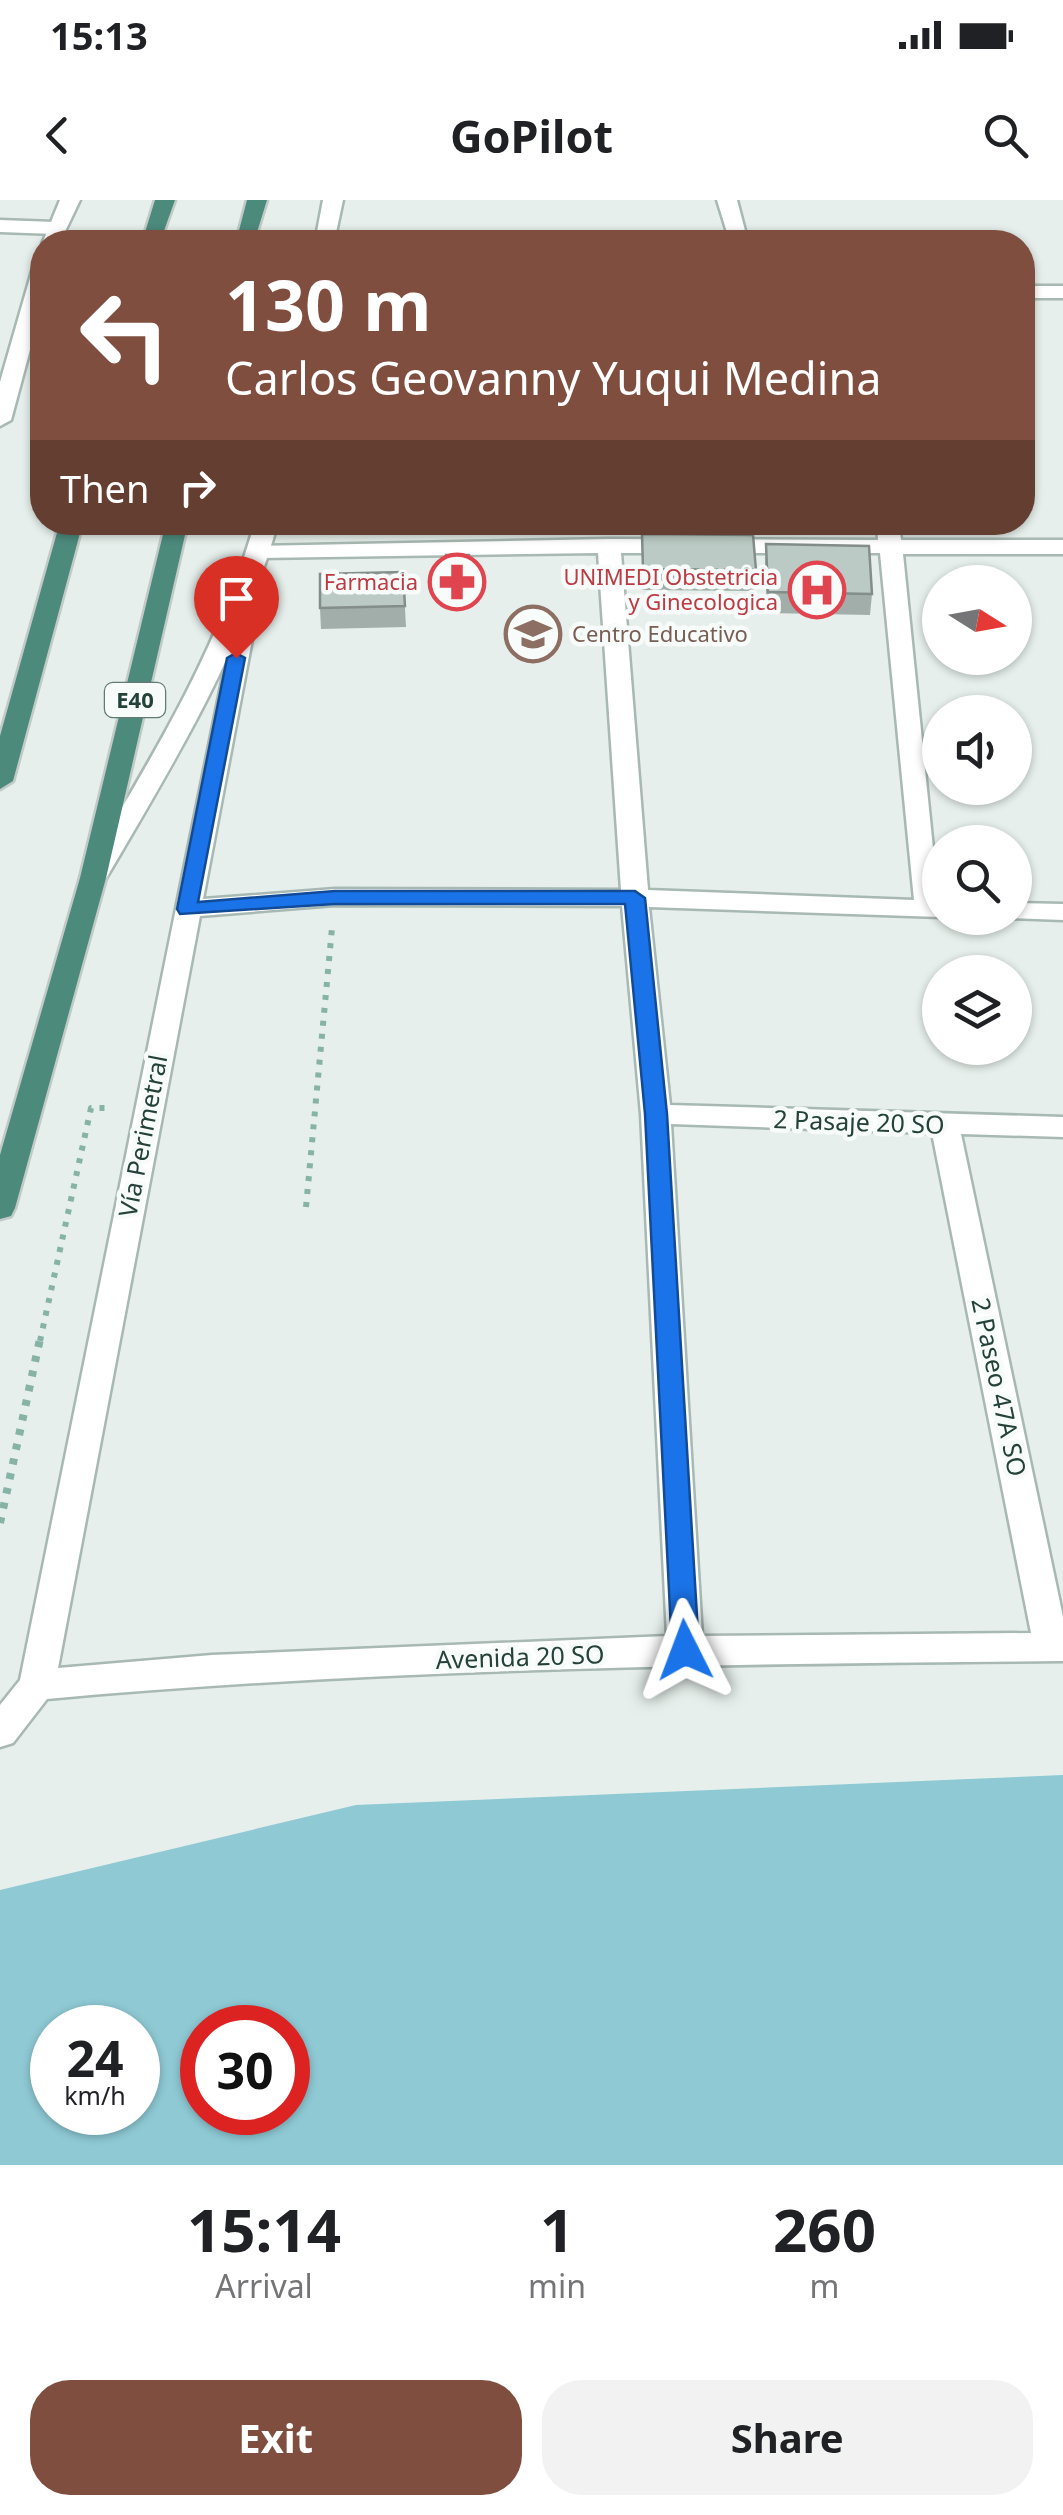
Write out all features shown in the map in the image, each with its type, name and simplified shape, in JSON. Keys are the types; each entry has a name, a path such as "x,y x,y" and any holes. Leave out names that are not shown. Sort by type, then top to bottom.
{"highway":[{"path":"155,230 165,200"},
{"path":"248,230 257,200"},
{"path":"0,781 68,535"},
{"name":"Vía Perimetral","path":"0,1208 93,878 174,535"}],"street":[{"path":"55,230 70,200"},
{"path":"327,230 333,200"},
{"path":"728,200 735,230"},
{"path":"0,226 30,231"},
{"path":"1035,292 1063,292"},
{"path":"0,420 30,314"},
{"name":"Vía Perimetral","path":"37,1685 250,587 264,535"},
{"path":"260,551 609,546 888,535 1063,548"},
{"path":"888,535 924,825"},
{"path":"609,546 635,898 656,1114 685,1650"},
{"name":"Vía Perimetral","path":"93,878 184,723 250,587"},
{"path":"187,909 335,897 635,898 922,909"},
{"path":"1032,911 1063,912"},
{"name":"2 Pasaje 20 SO","path":"656,1114 1063,1127"},
{"name":"2 Paseo 47A SO","path":"945,1126 1058,1647"},
{"name":"Avenida 20 SO","path":"37,1685 212,1669 685,1650 1058,1647"},
{"path":"0,1732 37,1685"}],"path":[{"path":"306,1208 335,897"},
{"path":"0,1524 91,1108 148,1108"}],"water":[{"path":"1063,1775 1063,2165 0,2165 0,1890 356,1805"}],"building":[{"path":"642,535 753,535 756,570 643,569"},
{"path":"766,544 869,546 872,594 768,592"},
{"path":"446,555 469,555 468,582 444,583"},
{"path":"403,572 405,606 320,608 320,574"}],"place":[{"name":"Farmacia","path":"457,582"},
{"name":"UNIMEDI Obstetricia y Ginecologica","path":"817,590"},
{"name":"Centro Educativo","path":"533,634"}],"route":[{"path":"236,658 187,909 335,897 635,898 656,1114 685,1650"}]}
